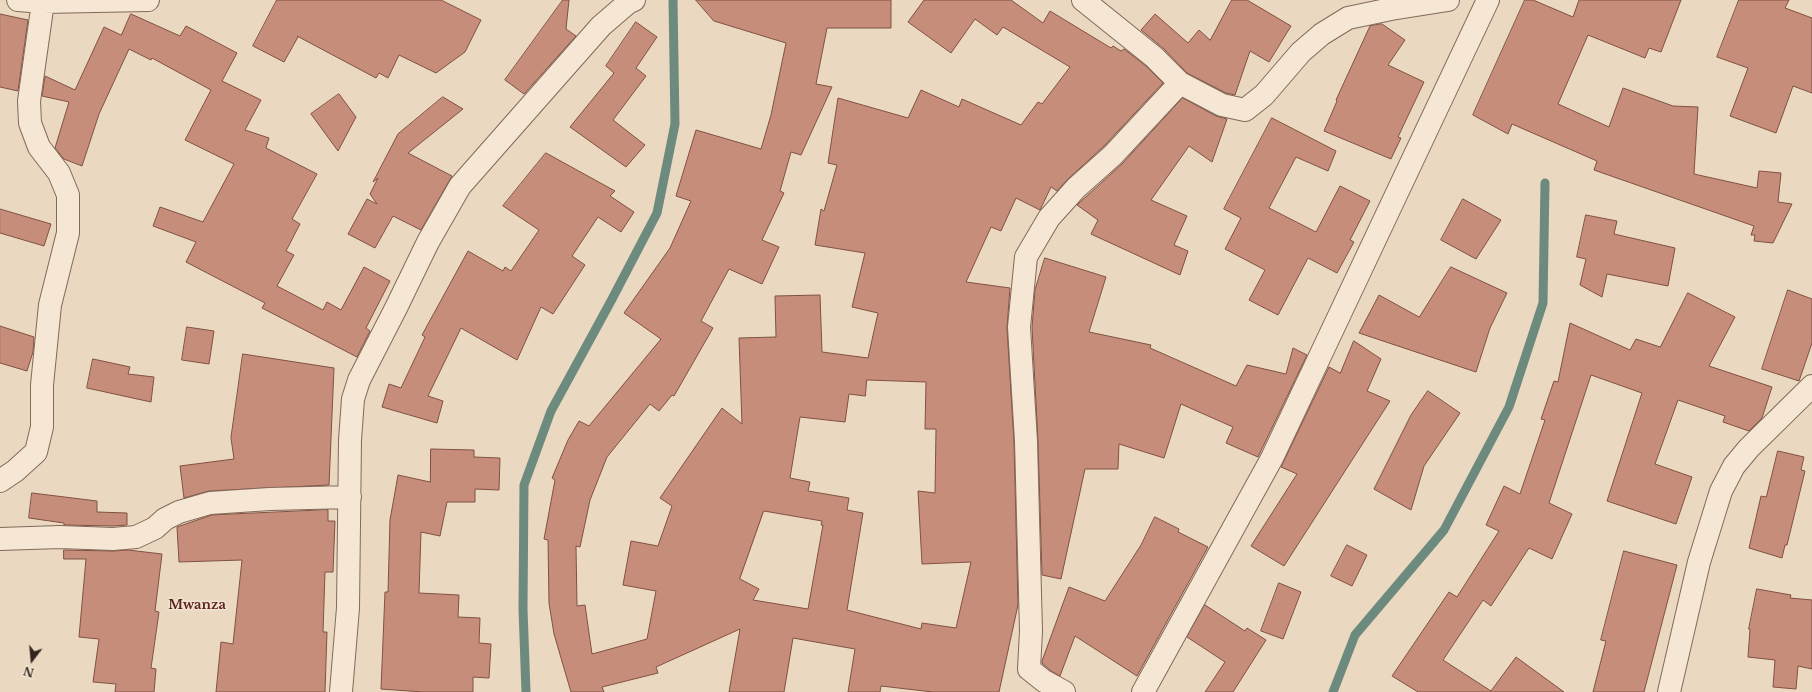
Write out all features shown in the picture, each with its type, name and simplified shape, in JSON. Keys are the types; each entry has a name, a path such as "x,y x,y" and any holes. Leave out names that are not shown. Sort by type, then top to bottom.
{"street":[{"path":"18,0 43,2 148,0"},
{"path":"341,692 348,608 350,440 353,399 359,380 428,242 460,186 601,26 629,2 634,0"},
{"path":"1083,0 1154,57 1180,83 1222,105 1245,110 1264,95 1301,52 1348,18 1391,8 1448,0"},
{"path":"1143,692 1272,458 1488,0"},
{"path":"0,482 36,452 42,427 42,385 50,305 68,233 68,195 59,173 39,147 30,123 28,101 43,2"},
{"path":"1064,692 1044,681 1029,669 1031,631 1026,441 1019,327 1026,257 1049,218 1076,188 1113,155 1180,83"},
{"path":"1669,692 1699,562 1721,491 1734,466 1749,448 1812,386"},
{"path":"0,539 60,537 113,540 136,537 155,528 165,519 179,512 210,503 284,498 350,498"}],"building":[{"path":"277,0 441,0 481,20 465,52 436,73 399,55 388,78 379,73 376,78 297,36 298,37 284,62 253,46"},
{"path":"563,0 569,0 566,29 576,36 524,94 505,80"},
{"path":"696,0 891,0 891,28 827,28 816,84 832,87 801,155 791,152 780,191 784,193 762,240 779,247 762,284 729,269 701,321 713,328 674,396 672,395 659,411 650,404 607,457 590,500 580,547 576,546 577,606 585,605 592,654 647,639 656,591 623,585 631,541 658,546 672,506 660,498 722,408 742,424 739,338 776,337 775,296 820,295 822,352 868,358 878,313 852,307 865,253 815,245 821,209 824,211 837,165 828,163 838,98 908,118 921,90 959,107 962,99 1021,125 1038,102 1042,104 1070,67 1003,27 997,35 975,19 951,53 908,22 924,0 1011,0 1043,23 1050,11 1111,48 1113,46 1121,51 1124,49 1146,66 1163,83 1104,146 1057,191 1051,187 1040,210 1016,198 1001,231 991,227 966,282 1010,288 1007,328 1014,442 1018,605 999,692 933,692 881,686 880,692 848,692 855,649 793,638 784,692 729,692 740,629 656,667 658,673 602,687 604,692 571,692 554,634 549,603 548,540 544,539 555,480 552,478 568,440 579,421 589,426 661,339 624,313 670,248 691,201 676,196 696,130 761,149 771,115 786,43 714,21","holes":["867,380 926,382 925,429 936,429 935,493 918,491 922,564 971,562 956,628 922,623 921,629 847,610 863,513 847,510 849,498 808,491 810,482 790,478 800,417 845,422 849,394 865,396","764,511 822,521 821,525 823,525 808,609 753,600 759,589 740,579"]},
{"path":"1232,0 1247,0 1291,26 1269,62 1250,51 1235,95 1226,93 1187,73 1163,48 1141,30 1155,14 1188,43 1199,30 1210,40"},
{"path":"1525,0 1533,0 1573,17 1579,0 1681,0 1661,52 1649,48 1645,58 1588,35 1558,104 1609,127 1623,88 1673,106 1698,107 1694,174 1757,188 1759,171 1781,173 1778,202 1792,204 1773,243 1754,241 1755,235 1751,235 1754,226 1594,170 1597,161 1512,124 1508,134 1473,115"},
{"path":"1739,0 1789,0 1785,8 1812,18 1812,93 1793,86 1776,133 1730,116 1748,68 1717,57"},
{"path":"0,14 28,20 18,91 0,87"},
{"path":"131,14 180,36 186,26 237,53 222,81 261,100 245,130 269,138 266,148 317,174 292,219 300,224 286,251 294,255 277,286 323,310 327,302 341,310 364,267 390,281 366,328 370,331 357,357 262,308 265,303 186,262 196,242 153,226 160,207 203,222 234,164 185,140 211,90 152,58 151,60 129,49 99,114 82,166 64,159 55,148 69,102 42,96 45,76 75,90 104,27 121,35"},
{"path":"636,22 657,37 636,68 646,76 613,120 645,145 626,167 570,127 614,73 606,66"},
{"path":"1382,24 1405,40 1388,65 1424,82 1398,137 1401,138 1391,159 1324,131 1337,101 1336,100 1370,26"},
{"path":"339,94 356,117 338,151 311,114"},
{"path":"443,97 463,109 408,153 452,176 421,230 393,216 375,248 348,234 367,199 377,204 370,194 378,178 373,182 398,134"},
{"path":"1183,98 1216,116 1227,119 1212,162 1189,146 1151,200 1187,216 1174,245 1188,251 1180,275 1091,234 1098,220 1077,205 1122,164"},
{"path":"1272,118 1336,151 1328,171 1296,157 1269,208 1316,232 1340,186 1370,201 1350,240 1354,242 1337,273 1308,258 1278,315 1249,300 1265,270 1225,249 1241,218 1224,209"},
{"path":"546,153 615,191 610,196 634,212 621,232 598,217 572,256 585,265 553,314 541,307 517,360 461,328 428,396 443,401 437,423 382,407 389,384 401,388 425,337 422,335 468,251 503,271 505,267 511,271 539,230 503,206"},
{"path":"1463,199 1501,220 1476,259 1441,240"},
{"path":"0,209 51,224 44,246 0,233"},
{"path":"1586,215 1617,221 1614,234 1675,248 1668,286 1607,274 1602,297 1580,285 1586,259 1577,257"},
{"path":"1045,258 1106,277 1089,332 1151,345 1150,348 1236,386 1247,365 1286,374 1293,348 1307,355 1258,457 1226,443 1233,427 1181,404 1164,458 1119,444 1118,469 1085,469 1061,579 1042,575 1038,441 1032,327 1035,290"},
{"path":"1451,267 1507,293 1490,328 1476,372 1359,333 1379,295 1419,317"},
{"path":"1788,290 1812,299 1812,343 1799,381 1762,369"},
{"path":"1688,293 1735,317 1709,366 1772,387 1762,418 1749,431 1723,422 1725,416 1678,400 1655,464 1692,477 1676,524 1607,501 1642,393 1591,375 1549,503 1572,514 1552,559 1529,548 1491,606 1483,600 1443,660 1491,691 1516,657 1564,692 1418,692 1392,676 1449,592 1457,597 1499,531 1486,525 1504,486 1520,494 1545,420 1541,419 1554,381 1558,382 1570,323 1630,350 1636,339 1660,347"},
{"path":"0,326 34,337 33,352 27,371 0,363"},
{"path":"187,327 214,331 209,364 182,360"},
{"path":"1354,341 1381,359 1367,391 1390,401 1284,566 1251,546 1297,474 1281,467 1329,367 1340,373"},
{"path":"243,354 334,368 329,485 209,491 184,498 180,466 234,459 231,438"},
{"path":"93,359 130,367 128,374 154,377 151,402 87,388"},
{"path":"1428,391 1460,413 1424,466 1411,510 1374,489 1411,415"},
{"path":"431,449 474,450 474,457 500,458 499,490 475,489 475,502 447,502 440,536 421,532 419,593 459,595 458,617 480,618 479,643 491,644 489,678 473,677 473,692 423,692 381,689 385,592 388,592 390,520 398,475 430,482"},
{"path":"1778,451 1804,457 1801,470 1805,471 1787,545 1785,545 1782,558 1749,548 1761,496 1766,497"},
{"path":"32,493 97,501 97,512 127,513 127,525 64,525 64,523 29,518"},
{"path":"328,510 328,521 335,521 333,572 325,572 323,632 327,632 325,692 216,692 221,642 233,644 242,560 179,562 177,527 212,515"},
{"path":"1155,517 1179,529 1178,532 1208,547 1137,676 1075,636 1060,676 1051,671 1042,663 1042,661 1069,587 1105,601 1141,545"},
{"path":"1347,545 1367,555 1352,586 1331,576"},
{"path":"64,550 128,550 162,554 155,611 159,612 151,668 156,669 154,692 115,692 116,684 93,682 99,639 79,637 86,559 64,559"},
{"path":"1624,551 1677,565 1644,692 1593,692 1606,641 1601,640"},
{"path":"1279,583 1301,592 1283,639 1261,631"},
{"path":"1757,589 1791,595 1790,598 1812,600 1812,669 1798,666 1796,689 1773,687 1775,660 1748,657 1749,629"},
{"path":"1205,605 1245,631 1247,628 1266,640 1233,692 1205,692 1225,662 1187,637"}],"waterway":[{"path":"526,692 523,609 524,485 551,411 657,213 675,124 673,0"},
{"path":"1333,692 1355,635 1444,530 1509,407 1543,303 1545,183"}],"district":[{"name":"Mwanza","path":"197,605"}]}
